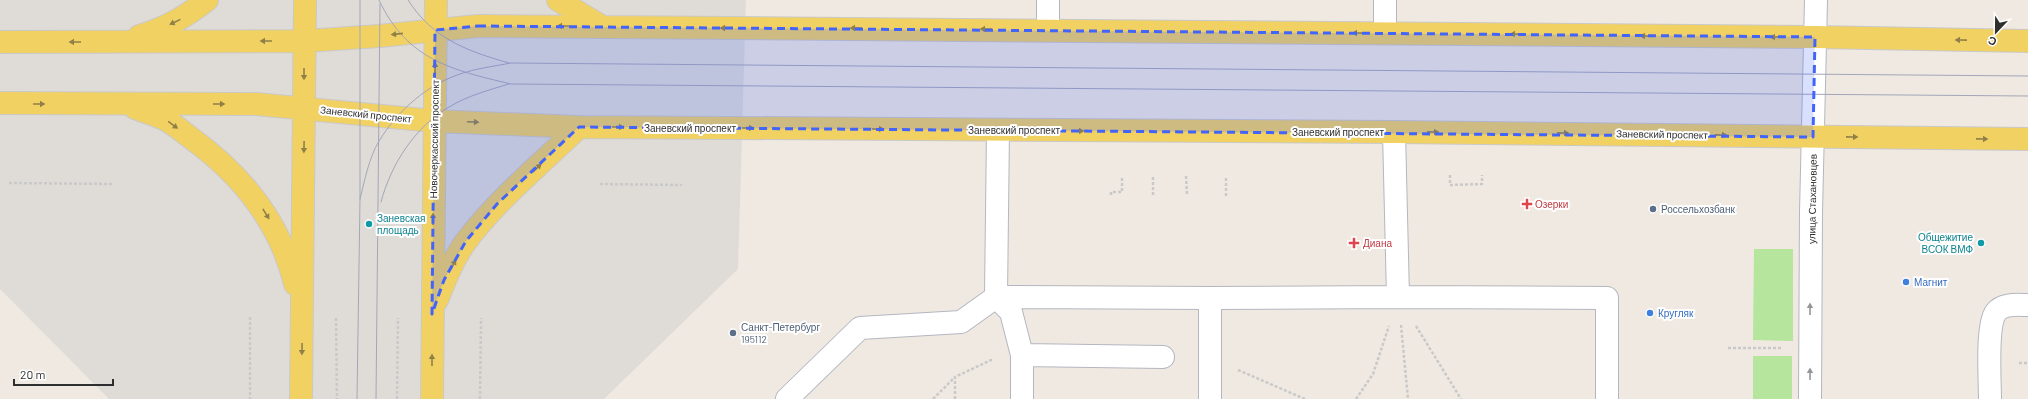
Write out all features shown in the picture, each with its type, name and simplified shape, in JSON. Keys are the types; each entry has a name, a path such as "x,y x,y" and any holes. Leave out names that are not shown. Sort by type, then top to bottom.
{"main road":[{"path":"114,42 154,32 188,15 207,0"},
{"path":"301,399 305,0"},
{"name":"Новочеркасский проспект","path":"432,399 436,0"},
{"path":"558,0 602,27"},
{"path":"0,42 305,41 478,26 1815,37 2028,41"},
{"name":"Заневский проспект","path":"0,104 256,104 434,121 579,127 1394,132 2028,139"},
{"path":"124,104 167,121 208,150 241,183 266,212 289,258 302,310"},
{"path":"432,314 444,280 466,241 497,204 579,127"}],"street":[{"path":"1048,0 1048,30"},
{"path":"1385,0 1385,33"},
{"name":"улица Стахановцев","path":"1810,399 1816,0"},
{"path":"998,130 996,297 1011,312 1022,355 1022,399"},
{"path":"1394,132 1398,297"},
{"path":"786,399 860,328 961,322 996,297 1606,298 1607,399"},
{"path":"1210,298 1210,399"},
{"path":"1990,399 1990,324 1996,311 2009,305 2028,305"},
{"path":"1022,355 1162,358"}],"path":[{"path":"1450,175 1450,184 1482,184 1482,175"},
{"path":"1111,195 1111,192 1122,192 1122,176"},
{"path":"1153,176 1153,195"},
{"path":"1186,176 1187,195"},
{"path":"1226,176 1226,196"},
{"path":"9,184 114,184"},
{"path":"600,184 682,185"},
{"path":"1356,399 1373,374 1398,297"},
{"path":"1398,297 1408,399"},
{"path":"1398,297 1461,399"},
{"path":"250,317 250,399"},
{"path":"336,318 337,399"},
{"path":"397,399 398,318"},
{"path":"480,399 481,318"},
{"path":"1728,348 1810,348"},
{"path":"933,399 955,377 991,360 992,352"},
{"path":"1210,358 1305,399"},
{"path":"955,377 955,399"}],"highlighted area":[{"path":"478,26 1815,37 1813,137 579,127 497,204 466,241 444,280 432,314 435,30"}],"green space":[{"path":"1754,249 1793,249 1793,341 1753,340"},
{"path":"1753,356 1792,356 1792,399 1753,399"}],"shaded area":[{"name":"Заневская площадь","path":"0,0 746,0 738,269 604,399 109,399 0,289"}],"tram line":[{"path":"357,399 360,199 360,0"},
{"path":"379,0 390,20 403,36 433,59 469,73 511,84 2028,96"},
{"path":"408,0 428,25 452,42 479,54 509,63"},
{"path":"376,399 380,4"},
{"path":"360,199 368,169 379,141 405,108 426,91 450,78 475,70 511,63 2028,76"},
{"path":"381,202 385,188 398,161 406,148 425,125 437,115 456,103 509,84"}],"place":[{"name":"Озерки","path":"1527,204"},
{"name":"Россельхозбанк","path":"1653,209"},
{"name":"Заневская площадь","path":"369,224"},
{"name":"Диана","path":"1354,243"},
{"name":"Общежитие ВСОК ВМФ","path":"1981,243"},
{"name":"Магнит","path":"1906,282"},
{"name":"Кругляк","path":"1650,313"},
{"name":"Санкт-Петербург 195112","path":"733,333"}]}
